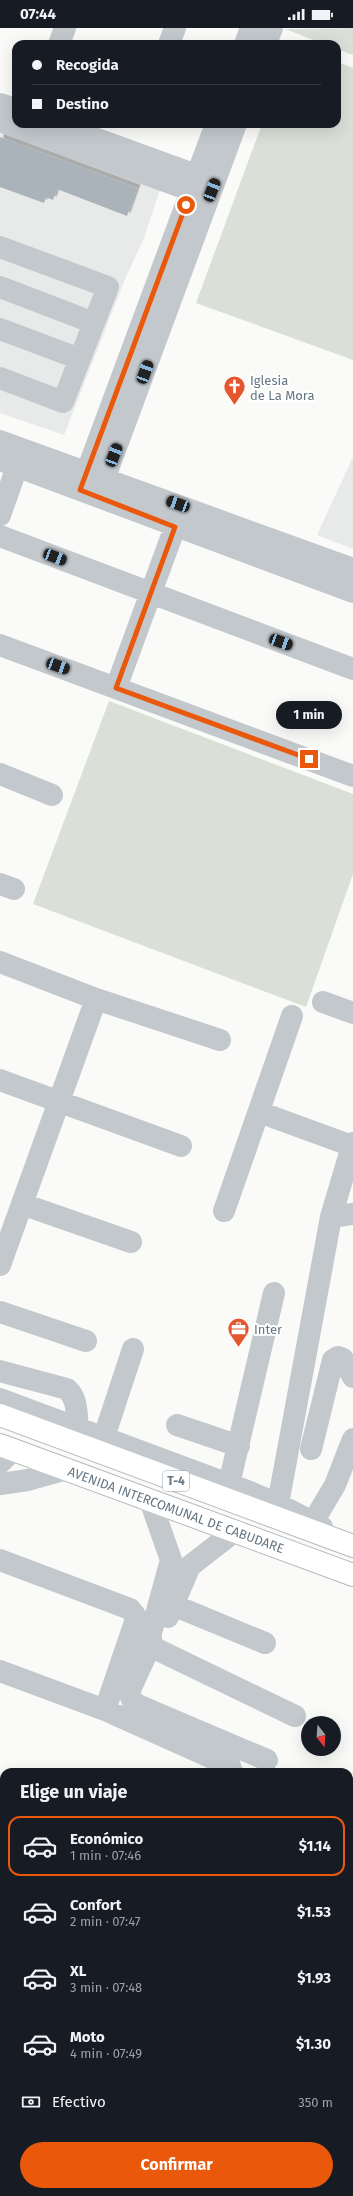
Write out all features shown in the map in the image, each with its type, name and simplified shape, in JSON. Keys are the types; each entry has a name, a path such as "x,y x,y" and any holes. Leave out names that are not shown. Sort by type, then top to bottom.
{"highway":[{"name":"AVENIDA INTERCOMUNAL DE CABUDARE","path":"0,1415 353,1545"},
{"name":"AVENIDA INTERCOMUNAL DE CABUDARE","path":"4,1452 67,1469 353,1575"}],"street":[{"path":"60,40 65,28"},
{"path":"170,40 175,28"},
{"path":"246,40 251,28"},
{"path":"268,40 272,28"},
{"path":"0,104 12,108"},
{"path":"0,121 12,125"},
{"path":"22,128 203,186"},
{"path":"65,128 203,186"},
{"path":"203,186 215,128"},
{"path":"93,483 203,186 234,128"},
{"path":"0,247 108,287 63,402 0,378"},
{"path":"0,288 94,323"},
{"path":"0,329 80,359"},
{"path":"0,440 93,483 175,527 353,592"},
{"path":"0,515 8,464 93,483 353,569"},
{"path":"116,688 175,527"},
{"path":"0,536 150,594 353,669"},
{"path":"0,645 353,776"},
{"path":"0,774 52,794"},
{"path":"0,962 96,999 220,1040"},
{"path":"0,1265 58,1100 96,999"},
{"path":"323,1002 353,1013"},
{"path":"224,1211 292,1016"},
{"path":"0,1080 181,1146"},
{"path":"259,1112 352,1145 332,1217 278,1504"},
{"path":"22,1204 132,1242"},
{"path":"332,1217 353,1214"},
{"path":"229,1484 274,1293"},
{"path":"0,1312 86,1341"},
{"path":"104,1437 133,1349"},
{"path":"311,1449 333,1360 338,1357 343,1359 353,1378"},
{"path":"0,1371 67,1389 73,1394 78,1428"},
{"path":"0,1399 229,1484 278,1504 353,1545"},
{"path":"177,1425 239,1446"},
{"path":"318,1525 353,1439"},
{"path":"0,1484 28,1480 67,1469"},
{"path":"318,1525 353,1478"},
{"path":"150,1500 181,1563"},
{"path":"235,1531 181,1563 167,1602 151,1632 150,1645 129,1692 133,1702 142,1707 267,1760"},
{"path":"0,1560 130,1609 135,1615 135,1622 105,1710"},
{"path":"167,1602 265,1643"},
{"path":"150,1645 295,1716"},
{"path":"0,1672 105,1710 230,1766 231,1768"}],"shaded area":[{"path":"353,28 353,55 341,50 341,40 314,40 285,29"},
{"path":"341,64 353,68 353,360 196,303 261,128 341,128"},
{"path":"0,132 160,190 144,238 126,277 64,435 0,413"},
{"path":"353,457 353,549 317,535"},
{"path":"109,701 353,794 353,874 306,1007 33,904"}],"building":[{"path":"0,137 137,188 127,216 57,189 53,200 46,197 44,203 0,187"}],"place":[{"name":"Iglesia de La Mora","path":"235,406"},
{"name":"Inter","path":"238,1348"}],"route":[{"path":"186,205 80,490 175,527 116,688 309,759"}]}
